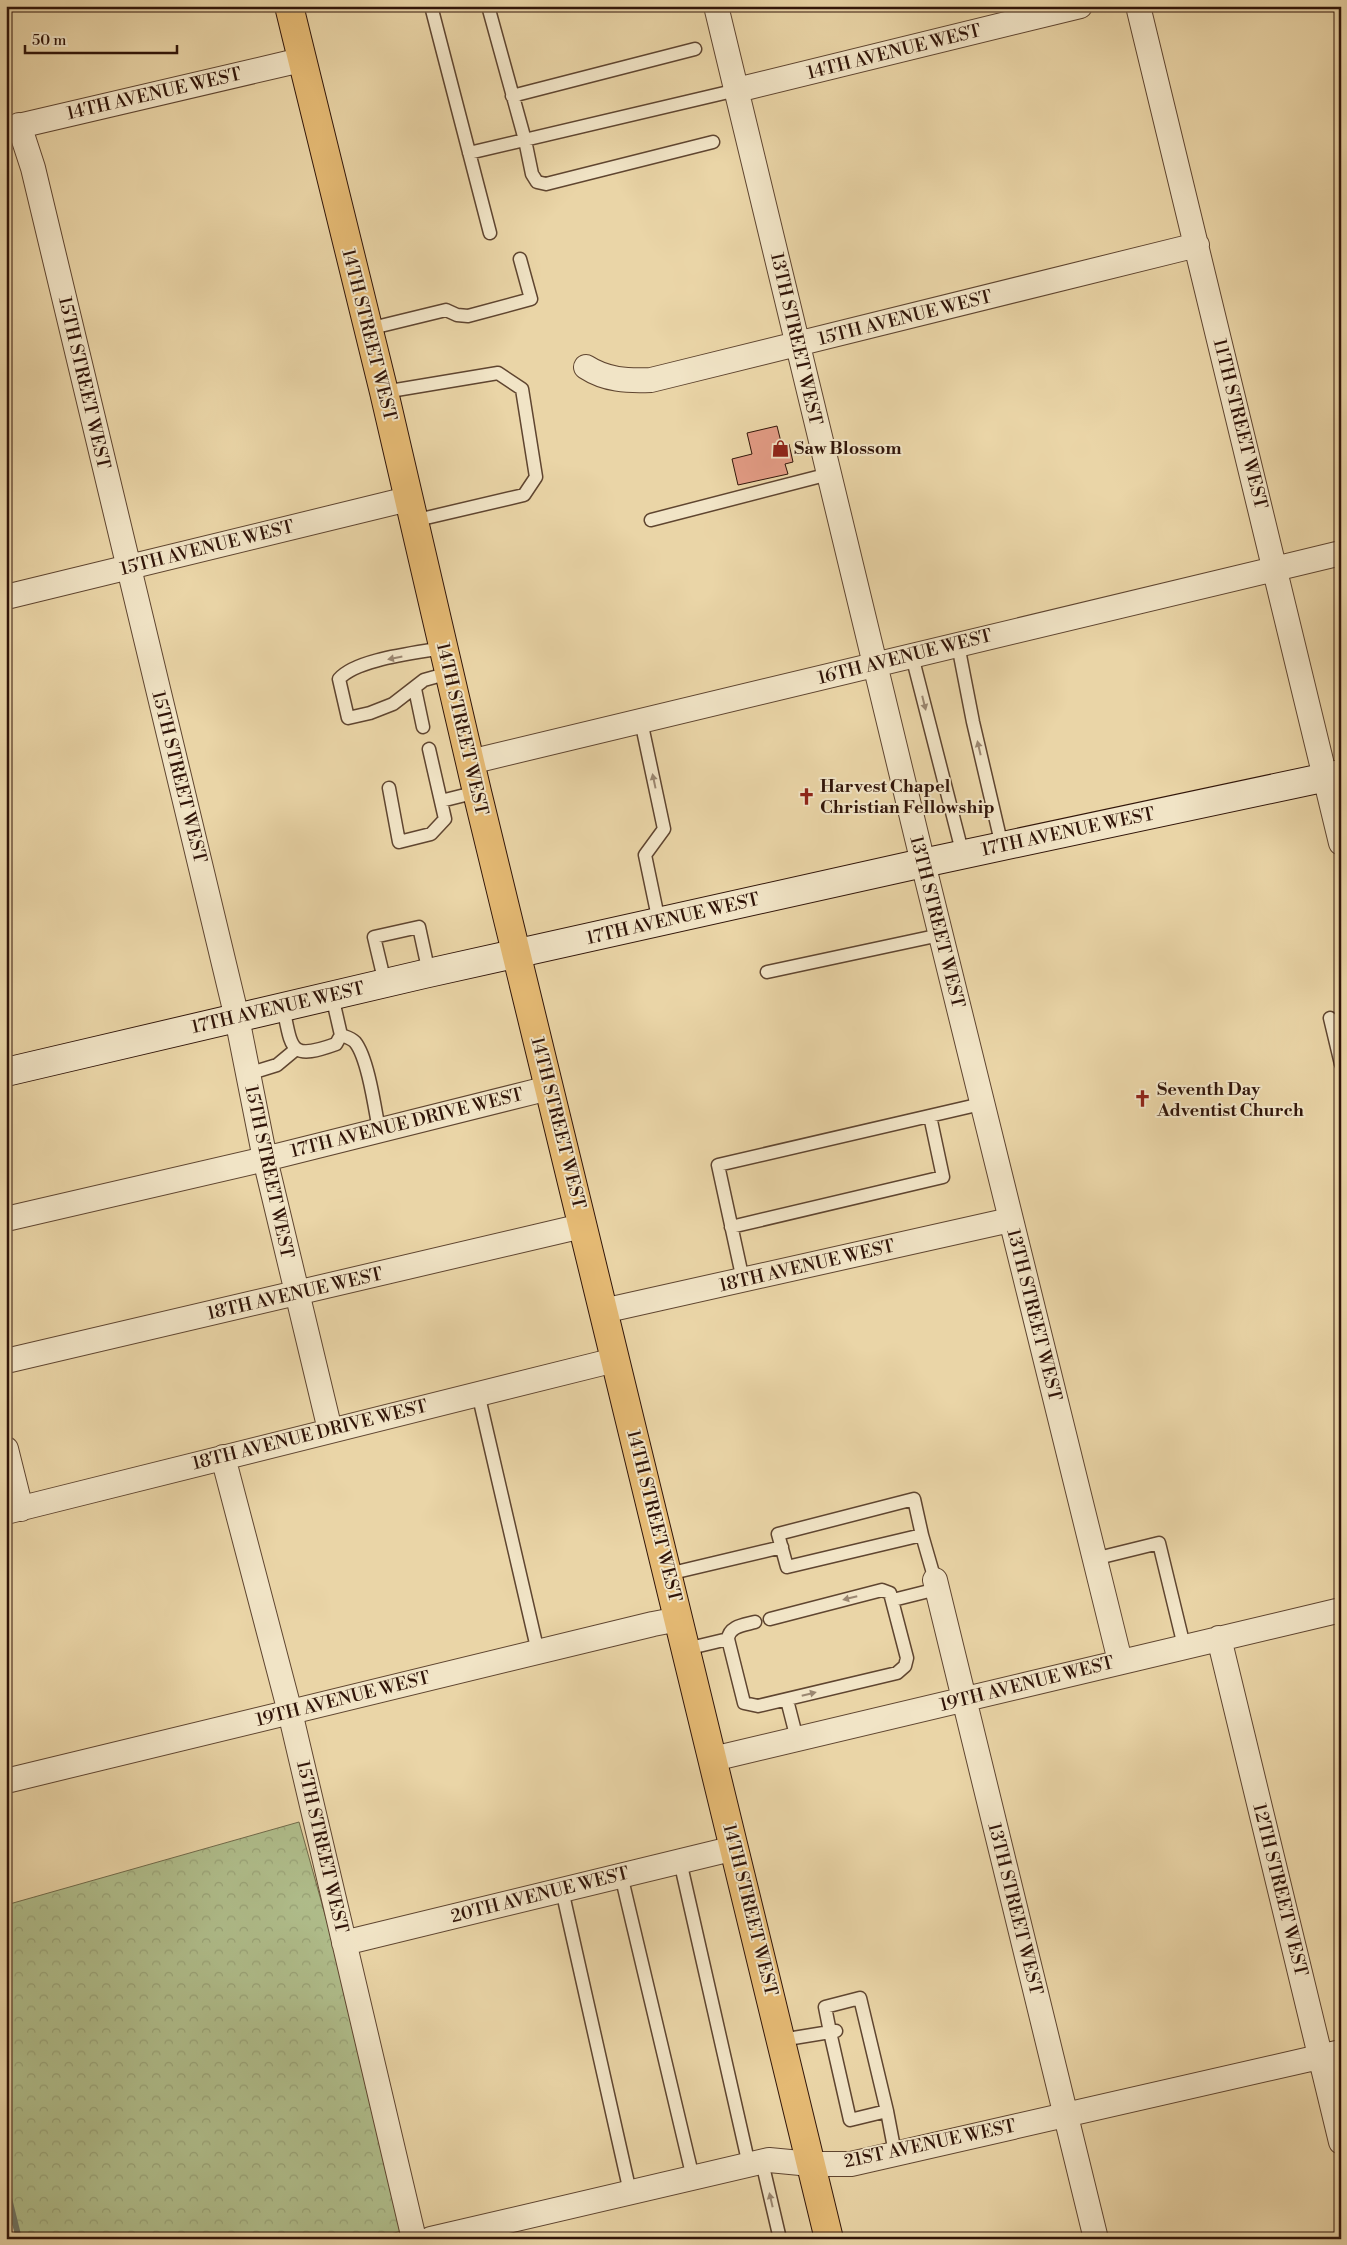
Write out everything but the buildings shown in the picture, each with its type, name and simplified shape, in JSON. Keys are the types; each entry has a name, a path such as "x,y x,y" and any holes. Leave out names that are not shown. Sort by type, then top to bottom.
{"main road":[{"name":"14TH STREET WEST","path":"288,6 384,392 410,510 516,954 680,1620 829,2239"}],"street":[{"name":"13TH STREET WEST","path":"716,6 981,1104 1120,1661"},
{"name":"14TH AVENUE WEST","path":"737,90 1080,6"},
{"name":"11TH STREET WEST","path":"1138,6 1275,569 1333,776 1341,843"},
{"name":"14TH AVENUE WEST","path":"13,127 302,60"},
{"name":"15TH STREET WEST","path":"13,127 33,168 237,1018 265,1159 330,1430"},
{"name":"15TH AVENUE WEST","path":"586,367 598,375 628,381 651,380 1197,245"},
{"name":"15TH AVENUE WEST","path":"6,597 128,566 410,510"},
{"name":"16TH AVENUE WEST","path":"470,762 1341,553"},
{"name":"17TH AVENUE WEST","path":"6,1072 429,973 923,863 1333,776"},
{"name":"17TH AVENUE DRIVE WEST","path":"6,1219 265,1159 549,1088"},
{"name":"18TH AVENUE WEST","path":"603,1311 1010,1220"},
{"name":"18TH AVENUE WEST","path":"6,1361 582,1226"},
{"name":"18TH AVENUE DRIVE WEST","path":"14,1510 615,1360"},
{"path":"6,1449 14,1510"},
{"name":"15TH STREET WEST","path":"223,1457 290,1712 414,2239"},
{"name":"13TH STREET WEST","path":"936,1584 1096,2239"},
{"name":"19TH AVENUE WEST","path":"713,1758 964,1701 1120,1661 1341,1610"},
{"name":"19TH AVENUE WEST","path":"6,1781 538,1652 680,1620"},
{"name":"12TH STREET WEST","path":"1219,1638 1330,2054 1341,2142"},
{"name":"20TH AVENUE WEST","path":"344,1942 735,1848"},
{"name":"21ST AVENUE WEST","path":"431,2239 769,2160 811,2164 851,2164 1330,2054"}],"lane":[{"path":"430,6 490,232"},
{"path":"488,6 525,140 532,174 537,182 546,184 712,142"},
{"path":"512,96 695,49"},
{"path":"469,152 737,90"},
{"path":"368,329 446,310 457,315 468,316 531,299 520,259"},
{"path":"384,392 498,373 522,390 536,477 524,495 410,510"},
{"path":"651,520 829,474"},
{"path":"958,645 973,722 1002,846"},
{"path":"912,656 963,855"},
{"path":"446,660 414,689 393,704 370,713 348,718 339,679 345,672 375,662 446,660"},
{"path":"414,689 424,727"},
{"path":"641,721 664,829 645,855 659,922"},
{"path":"388,788 399,842 431,834 445,819 429,750"},
{"path":"441,801 477,792"},
{"path":"385,983 374,937 420,927 429,973"},
{"path":"768,972 940,935"},
{"path":"283,1007 291,1044 295,1050 306,1052 319,1050 336,1044 341,1035 332,996"},
{"path":"1330,1018 1341,1064"},
{"path":"341,1035 352,1039 360,1050 366,1068 379,1130"},
{"path":"248,1074 277,1065 295,1050"},
{"path":"743,1280 718,1165 981,1104"},
{"path":"732,1227 943,1178 930,1116"},
{"path":"478,1394 538,1652"},
{"path":"893,1600 936,1584 914,1499 778,1534 786,1567 922,1534"},
{"path":"1094,1558 1159,1543 1184,1646"},
{"path":"668,1574 782,1547"},
{"path":"755,1622 734,1628 728,1634 744,1703 758,1706 787,1700 897,1673 905,1666 907,1658 893,1600 890,1593 882,1590 770,1619"},
{"path":"686,1649 728,1639"},
{"path":"787,1700 797,1739"},
{"path":"680,1861 755,2163 780,2239"},
{"path":"621,1875 692,2178"},
{"path":"562,1890 630,2192"},
{"path":"887,2111 850,2120 847,2088 825,2007 860,1998 863,2024 877,2081 887,2111 895,2154"},
{"path":"781,2040 833,2031"}],"green space":[{"path":"299,1822 331,1936 401,2231 374,2239 18,2239 6,2205 6,1905"}],"waterway":[{"path":"6,2186 19,2239"}],"place":[{"name":"Saw Blossom","path":"780,448"},
{"name":"Harvest Chapel Christian Fellowship","path":"806,796"},
{"name":"Seventh Day Adventist Church","path":"1143,1099"}]}
